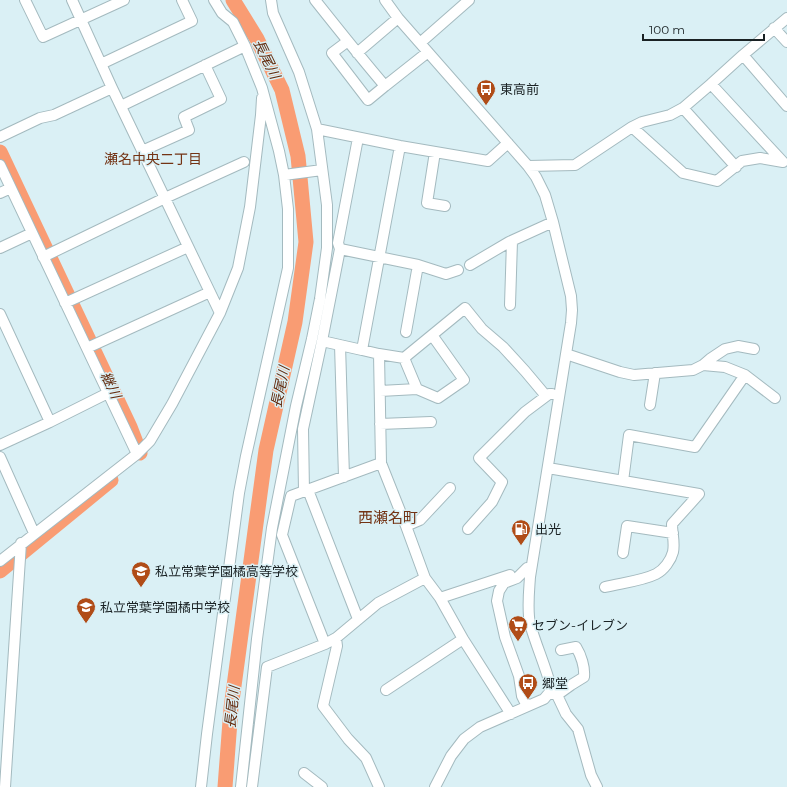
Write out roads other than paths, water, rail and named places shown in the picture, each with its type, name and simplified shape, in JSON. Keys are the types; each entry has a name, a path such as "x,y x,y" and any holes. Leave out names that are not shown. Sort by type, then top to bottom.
{"street":[{"path":"25,0 43,37 124,0"},
{"path":"72,0 112,88 220,313"},
{"path":"101,64 192,21 182,0"},
{"path":"202,787 207,734 239,493 288,268 288,209 284,175 262,88 245,46 233,22 222,13 214,0"},
{"path":"241,787 257,639 272,528 296,406 320,299 328,248 326,205 317,129 299,72 273,13 271,0"},
{"path":"315,0 385,86"},
{"path":"385,0 398,18 528,166 545,195 553,222 571,296 572,310 548,468 529,567 528,606 530,623 553,694 578,729 591,775 597,787"},
{"path":"420,43 469,0"},
{"path":"358,53 398,18"},
{"path":"528,166 575,165 632,127 642,122 670,115 683,108 742,55 787,18"},
{"path":"774,28 787,42"},
{"path":"348,41 332,53 368,100 428,52"},
{"path":"121,106 245,46"},
{"path":"742,55 787,106"},
{"path":"142,151 189,130 184,117 221,99 205,65"},
{"path":"711,84 785,160"},
{"path":"0,137 40,118 54,115 112,88"},
{"path":"0,561 21,543 137,454 150,441 172,404 220,313 238,268 250,207 261,115 262,88"},
{"path":"683,108 736,167"},
{"path":"632,127 683,173 717,181 742,161 760,158 785,160"},
{"path":"317,129 400,146 488,161 508,143"},
{"path":"358,138 338,243 340,249 303,429 306,491 358,619"},
{"path":"362,350 400,146"},
{"path":"435,152 427,203 445,206"},
{"path":"43,257 165,198 244,162"},
{"path":"0,165 137,454"},
{"path":"284,175 322,170"},
{"path":"0,193 11,188"},
{"path":"470,265 512,241 553,222"},
{"path":"0,248 32,233"},
{"path":"510,305 512,241"},
{"path":"65,303 188,247"},
{"path":"340,249 418,265 446,274 458,270"},
{"path":"406,332 418,265"},
{"path":"87,348 210,292"},
{"path":"322,341 404,358 465,308 482,329 503,347 546,396"},
{"path":"0,314 50,422"},
{"path":"380,391 417,389 438,398 464,380 432,335"},
{"path":"340,345 344,477"},
{"path":"566,354 620,372 634,375 693,370 704,365 724,349 738,346 754,349"},
{"path":"379,354 381,463 425,578 440,598 463,638 511,714"},
{"path":"404,358 417,389"},
{"path":"704,365 725,367 746,375 775,398"},
{"path":"650,405 655,373"},
{"path":"623,481 629,435 695,447 746,375"},
{"path":"0,445 108,393"},
{"path":"468,529 492,502 502,482 479,458 525,412 549,394 560,393"},
{"path":"380,424 431,422"},
{"path":"0,457 34,533"},
{"path":"325,644 282,535 291,496 381,463"},
{"path":"548,468 699,494 672,524 673,552 663,569 657,574 605,587"},
{"path":"406,526 420,520 450,488"},
{"path":"623,554 627,526 672,533"},
{"path":"5,787 21,543"},
{"path":"440,598 504,578 529,567"},
{"path":"527,706 522,696 519,676 505,636 497,601 499,591 504,583 517,578 529,567"},
{"path":"252,787 267,667 325,644 336,638 378,603 425,578"},
{"path":"336,638 337,646 323,706 348,739 366,758 379,787"},
{"path":"386,690 463,638"},
{"path":"434,787 451,756 464,739 480,727 544,699 584,677 585,671 576,647 561,650"},
{"path":"304,773 322,787"}],"waterway":[{"name":"長尾川","path":"225,787 231,708 266,450 295,322 306,242 298,156 282,90 257,39 233,0"},
{"name":"継川","path":"0,152 130,427 140,453"},
{"name":"継川","path":"0,571 111,480"}],"place":[{"name":"東高前","path":"486,106"},
{"name":"出光","path":"521,546"},
{"name":"私立常葉学園橘高等学校","path":"141,588"},
{"name":"私立常葉学園橘中学校","path":"86,624"},
{"name":"セブン-イレブン","path":"518,642"},
{"name":"郷堂","path":"528,700"}],"district":[{"name":"瀬名中央二丁目","path":"153,159"},
{"name":"西瀬名町","path":"388,518"}]}
